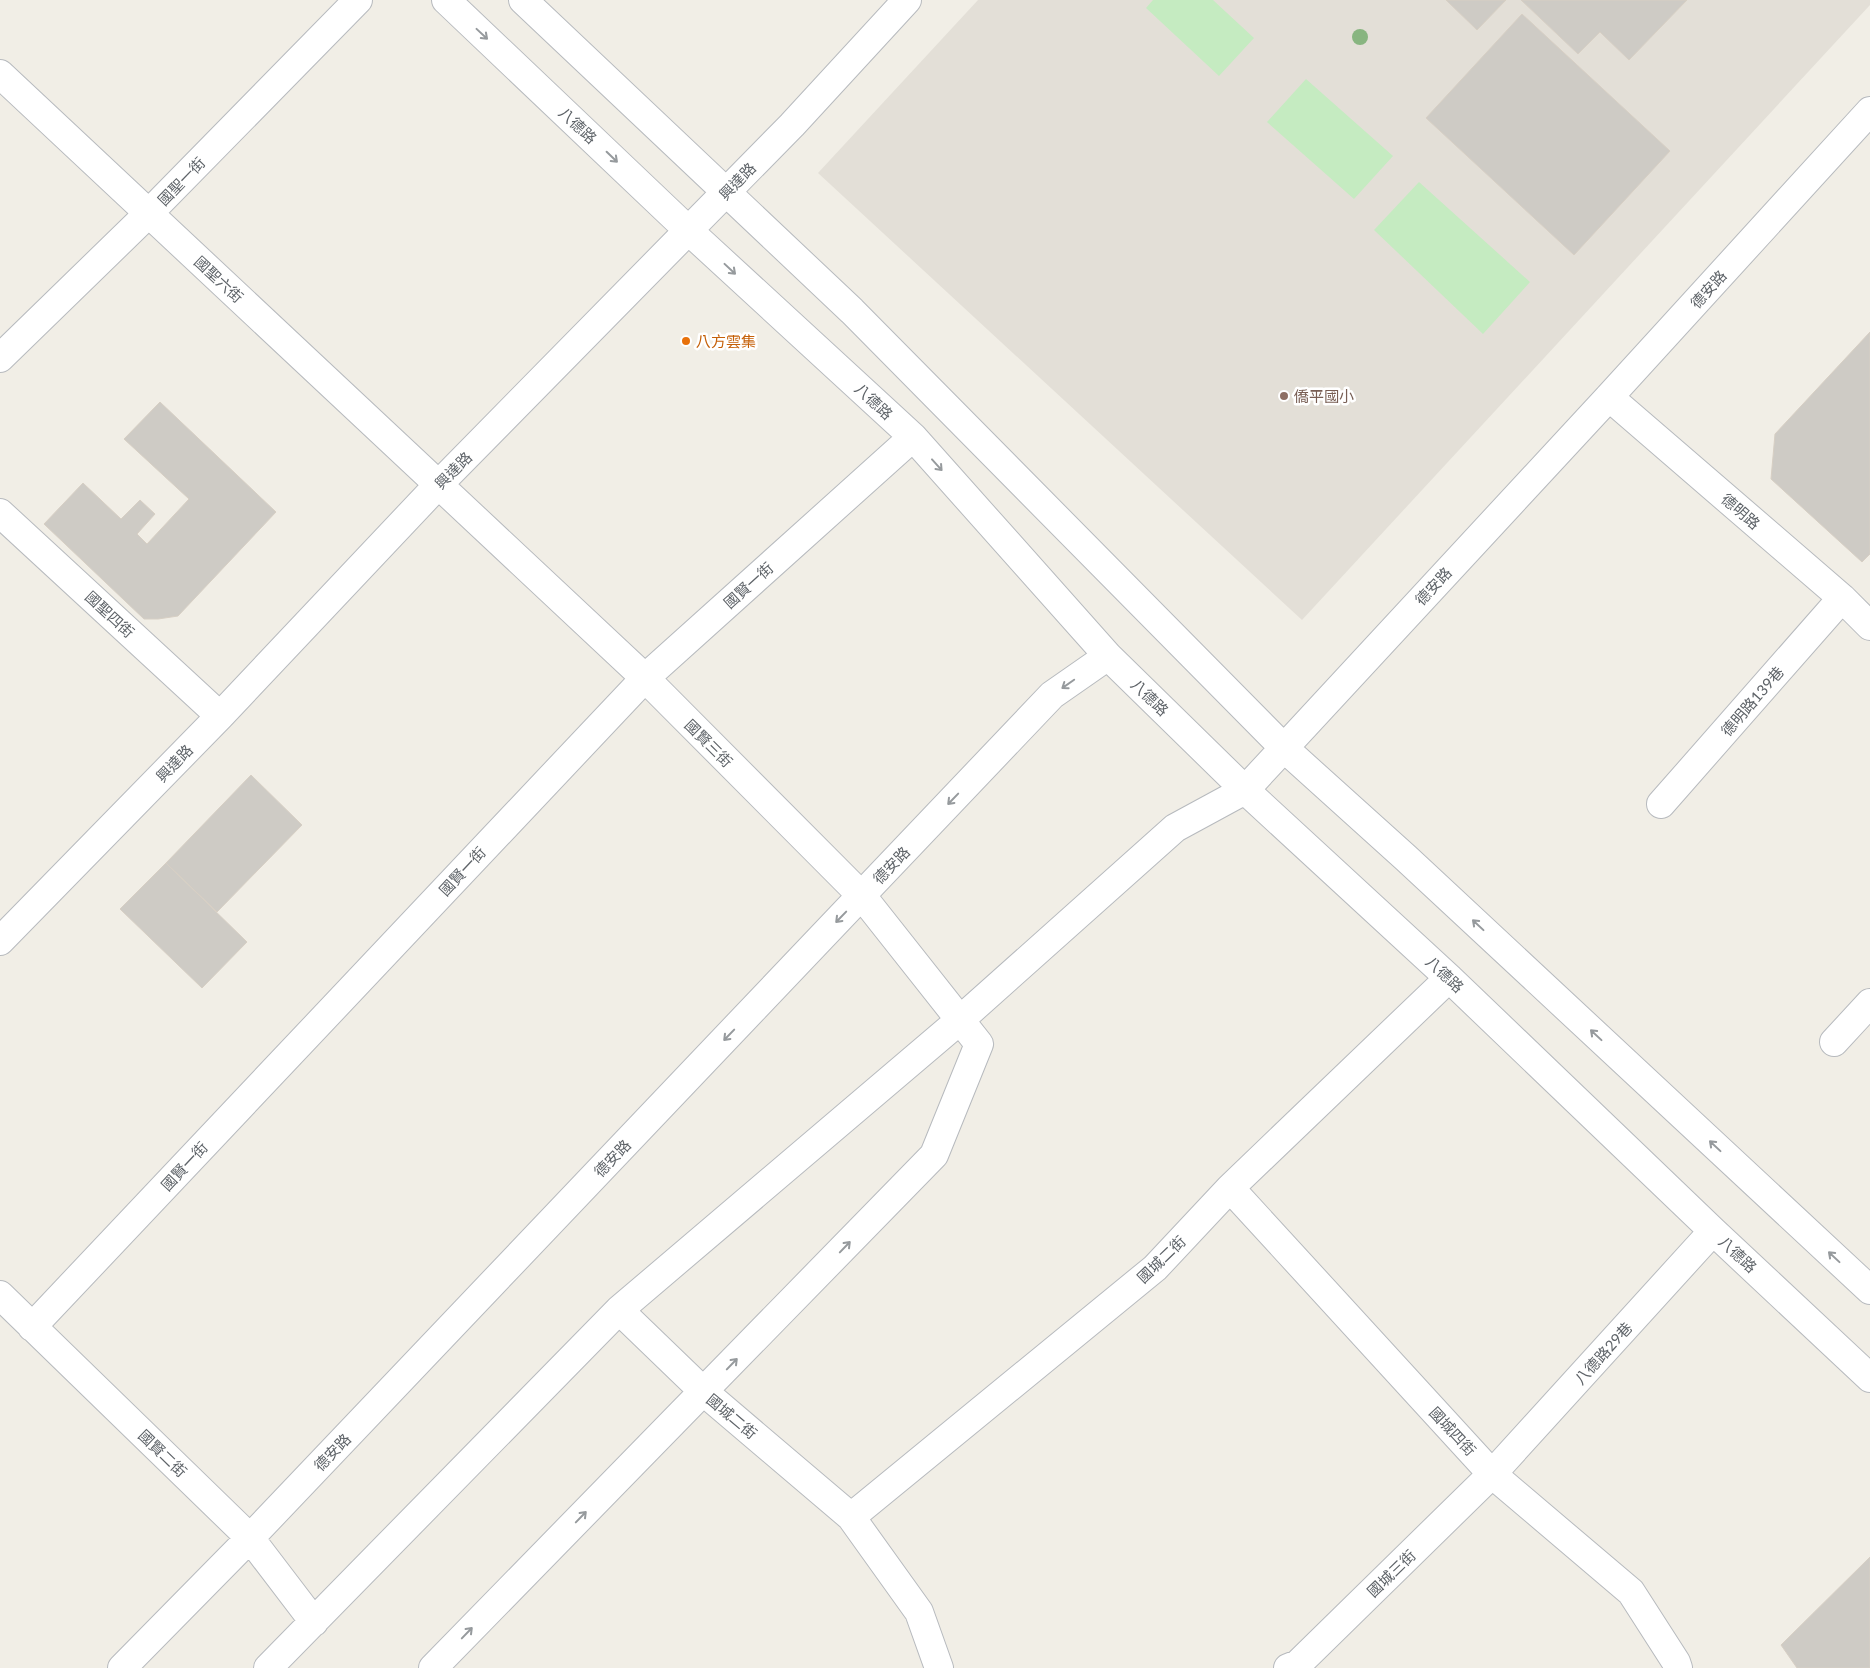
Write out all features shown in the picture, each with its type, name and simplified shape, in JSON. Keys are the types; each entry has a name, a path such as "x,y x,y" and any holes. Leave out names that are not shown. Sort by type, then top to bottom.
{"street":[{"name":"國聖一街","path":"0,358 149,213 358,0"},
{"name":"八德路","path":"446,0 690,231 913,437 1108,656 1245,790 1449,978 1712,1231 1870,1378"},
{"path":"523,0 852,311 1284,748 1406,858 1870,1290"},
{"name":"興達路","path":"0,941 220,716 438,484 690,231 792,125 907,0"},
{"name":"國聖六街","path":"0,74 438,484"},
{"name":"德安路","path":"268,1668 619,1310 960,1020 1175,828 1245,790 1609,397 1870,111"},
{"name":"德明路","path":"1609,397 1842,598 1870,626"},
{"name":"國賢一街","path":"32,1327 645,678 913,437"},
{"name":"國賢三街","path":"438,484 645,678 862,896 960,1020"},
{"name":"國聖四街","path":"0,513 220,716"},
{"name":"德明路139巷","path":"1662,804 1842,598"},
{"name":"德安路","path":"122,1668 250,1538 1052,695 1108,656"},
{"name":"國城二街","path":"851,1517 1155,1268 1230,1188 1449,978"},
{"path":"1834,1042 1870,1003"},
{"path":"433,1668 934,1155 979,1044 960,1020"},
{"name":"國城四街","path":"1230,1188 1492,1474 1631,1592 1678,1668"},
{"name":"八德路29巷","path":"1492,1474 1712,1231"},
{"name":"國賢二街","path":"0,1295 250,1538 314,1622"},
{"name":"國城二街","path":"619,1310 704,1392 851,1517 920,1612 939,1668"},
{"name":"國城三街","path":"1288,1668 1298,1664 1492,1474"}],"shaded area":[{"name":"僑平國小","path":"978,0 1870,0 1870,5 1302,620 818,173"}],"green space":[{"path":"1153,0 1213,0 1254,38 1219,76 1146,8"},
{"path":"1306,79 1393,156 1354,199 1267,122"},
{"path":"1419,182 1530,282 1483,334 1374,230"}],"building":[{"path":"1446,0 1506,0 1477,30"},
{"path":"1521,0 1687,0 1629,60 1600,32 1578,54"},
{"path":"1522,14 1670,151 1574,255 1426,118"},
{"path":"1870,332 1870,554 1862,562 1771,479 1775,434"},
{"path":"160,402 276,512 178,616 144,619 44,524 83,483 121,519 140,500 155,514 137,534 147,544 189,499 124,439"},
{"path":"251,775 302,825 217,912 166,863"},
{"path":"166,863 247,942 202,988 120,909"},
{"path":"1870,1557 1870,1668 1797,1668 1781,1645"}],"place":[{"name":"八方雲集","path":"686,341"},
{"name":"僑平國小","path":"1284,396"}]}
